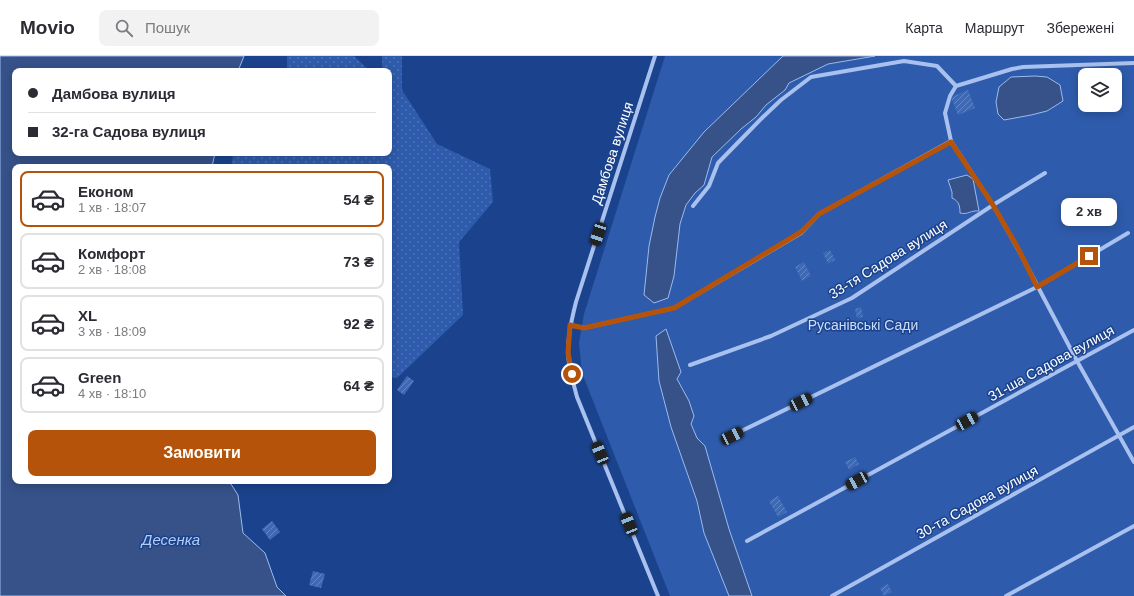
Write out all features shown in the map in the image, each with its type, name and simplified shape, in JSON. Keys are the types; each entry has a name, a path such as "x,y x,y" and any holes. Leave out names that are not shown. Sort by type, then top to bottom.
{"street":[{"name":"Дамбова вулиця","path":"655,56 576,302 570,325 568,353 569,364 577,397 658,596"},
{"path":"693,206 709,186 718,163 781,100 811,78 904,61 937,66 956,86"},
{"path":"1134,63 1023,67 998,73 956,86 950,96 945,113 951,142 993,205 1018,248 1037,287 1077,361 1134,462"},
{"path":"570,325 584,328 674,308 801,232 819,214 951,142"},
{"name":"33-тя Садова вулиця","path":"690,366 771,336 852,298 993,205 1045,174"},
{"path":"732,436 1037,287 1128,232"},
{"name":"31-ша Садова вулиця","path":"747,541 1134,330"},
{"name":"30-та Садова вулиця","path":"832,596 1134,427"},
{"path":"1006,596 1134,526"}],"green space":[{"path":"287,56 354,56 367,68 287,68"},
{"path":"382,56 402,56 402,90 437,144 490,169 493,202 459,242 463,315 397,378 392,377 392,164 232,164 233,156 392,156 392,68 382,68"},
{"name":"Русанівські Сади","path":"665,56 1134,56 1134,596 670,596 582,373 579,343 584,314"}],"water":[{"name":"Десенка","path":"0,56 244,56 239,68 12,68 12,156 214,156 213,164 12,164 12,484 231,484 238,495 243,533 265,553 277,587 286,596 0,596"},
{"path":"783,56 875,56 828,64 789,83 785,90 766,105 756,117 741,129 712,157 704,185 695,193 686,205 680,224 674,276 668,298 654,303 644,295 649,246 660,198 669,175 704,132"},
{"path":"1011,77 1047,77 1060,85 1063,101 1047,111 1004,120 998,114 996,102 999,87"},
{"path":"967,175 973,179 979,211 960,213 958,202 952,198 952,192 948,180"},
{"path":"666,329 681,372 677,379 689,401 694,416 691,424 697,438 705,446 729,529 752,596 729,596 704,533 697,501 671,427 659,381 656,336"}],"building":[{"path":"968,90 975,108 958,115 951,97"},
{"path":"830,250 835,260 828,264 823,253"},
{"path":"804,262 811,276 802,281 795,267"},
{"path":"861,307 863,317 857,318 855,309"},
{"path":"407,376 414,381 404,395 397,390"},
{"path":"855,457 859,464 849,470 845,462"},
{"path":"778,496 787,512 778,517 769,501"},
{"path":"272,521 280,532 270,540 262,529"},
{"path":"313,571 325,574 321,588 309,585"},
{"path":"888,584 892,592 884,596 880,588"}],"route":[{"path":"572,374 568,353 570,325 584,328 674,308 801,232 819,214 951,142 993,205 1018,248 1037,287 1089,256"}]}
